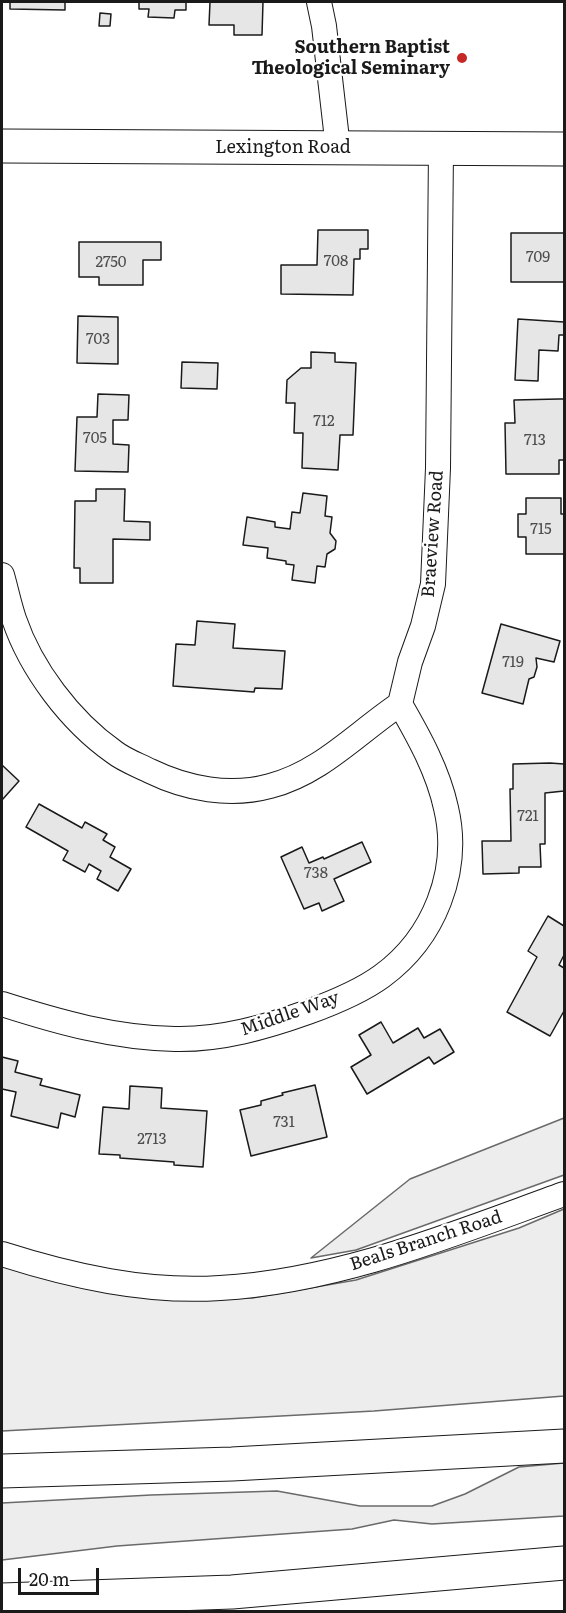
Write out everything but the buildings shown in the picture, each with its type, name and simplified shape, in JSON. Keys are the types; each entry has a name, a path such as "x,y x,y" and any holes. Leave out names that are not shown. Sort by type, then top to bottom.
{"main road":[{"name":"Lexington Road","path":"2,146 564,149"},
{"path":"2,1471 232,1464 564,1446"},
{"path":"2,1600 232,1592 564,1563"}],"street":[{"path":"319,2 324,26 338,148"},
{"name":"Braeview Road","path":"400,704 433,584 438,468 441,149"},
{"path":"2,575 14,620 25,645 65,708 94,737 116,754 183,784 220,791 271,786 299,775 330,757 400,704"},
{"name":"Middle Way","path":"2,1004 51,1020 104,1032 174,1039 207,1038 290,1018 326,1005 380,978 409,951 423,933 435,912 450,865 451,845 447,809 440,785 421,741 400,704"},
{"name":"Beals Branch Road","path":"2,1254 78,1276 157,1287 219,1288 300,1279 401,1253 564,1194"}],"shaded area":[{"path":"564,1118 564,1175 356,1250 311,1258 410,1179"},
{"path":"564,1209 564,1396 374,1411 2,1431 2,1264 77,1287 252,1298 356,1280 519,1228"},
{"path":"564,1463 564,1516 432,1524 394,1520 352,1529 117,1546 2,1560 2,1503 277,1491 360,1506 432,1506 465,1494 519,1467"}],"place":[{"name":"Southern Baptist Theological Seminary","path":"462,58"}]}
